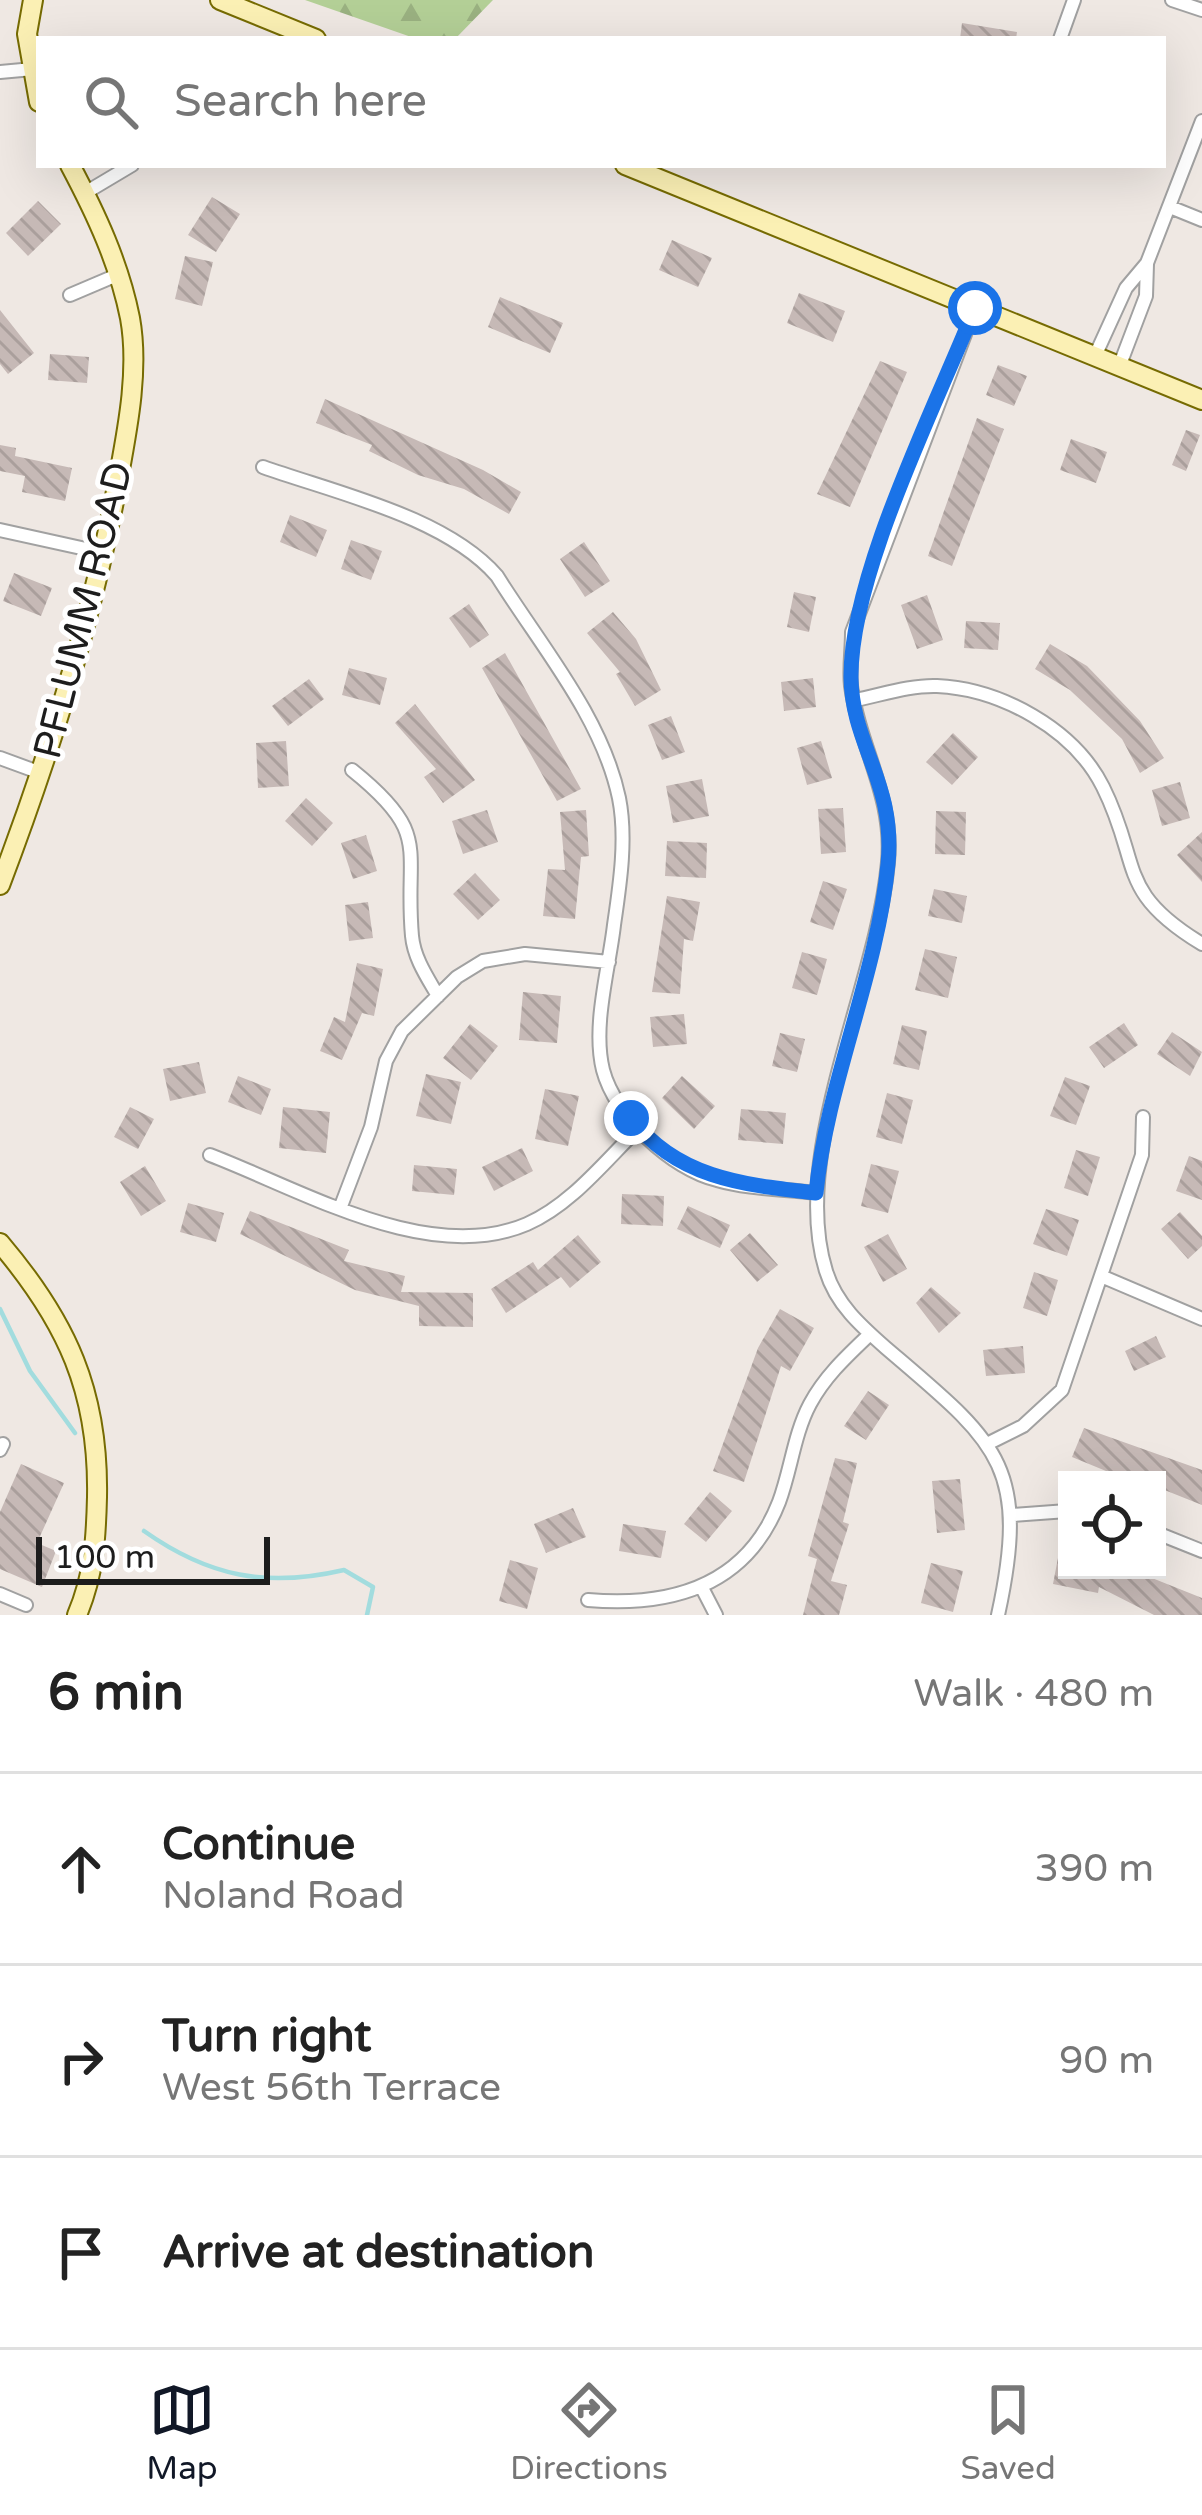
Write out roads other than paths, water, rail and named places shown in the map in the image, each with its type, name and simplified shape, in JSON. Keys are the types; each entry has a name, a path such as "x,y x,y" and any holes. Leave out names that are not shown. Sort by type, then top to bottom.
{"main road":[{"path":"33,0 28,34 36,86"},
{"path":"220,0 309,36"},
{"name":"PFLUMM ROAD","path":"0,885 71,683 104,553 131,394 130,321 107,237 72,168"},
{"path":"632,168 1202,400"},
{"path":"0,1243 57,1317 84,1381 98,1441 92,1580 77,1615"}],"street":[{"path":"1061,36 1074,0"},
{"path":"1172,0 1202,10"},
{"path":"0,72 33,69"},
{"path":"1094,356 1126,287 1147,263 1202,122"},
{"path":"85,193 127,168"},
{"path":"1170,206 1202,220"},
{"path":"1119,367 1146,296 1147,263"},
{"path":"70,295 117,275"},
{"path":"975,308 852,632 855,700 891,824 880,918 816,1193 826,1275 849,1314 954,1404 987,1444 1006,1484 1013,1546 998,1615"},
{"path":"263,466 444,533 477,553 497,576 599,737 620,800 621,874 600,1034 603,1070 639,1128 671,1156 714,1180 816,1193"},
{"path":"0,530 104,553"},
{"path":"855,700 937,686 983,695 1029,713 1072,742 1103,786 1138,892 1171,925 1202,944"},
{"path":"0,758 41,773"},
{"path":"352,770 391,802 408,830 415,859 412,936 438,996"},
{"path":"341,1206 371,1126 386,1061 402,1031 438,996 482,961 525,954 610,962"},
{"path":"987,1444 1023,1426 1062,1390 1142,1155 1143,1117"},
{"path":"210,1155 440,1238 527,1224 569,1196 639,1128"},
{"path":"1101,1276 1202,1319"},
{"path":"588,1600 646,1604 727,1572 762,1533 781,1496 806,1410 837,1366 870,1334"},
{"path":"1012,1515 1058,1511"},
{"path":"1166,1537 1202,1552"},
{"path":"701,1586 716,1615"},
{"path":"0,1594 26,1605"}],"waterway":[{"path":"0,1309 30,1371 75,1433"},
{"path":"144,1531 192,1559 240,1574 289,1578 344,1570 373,1587 367,1615"}]}
